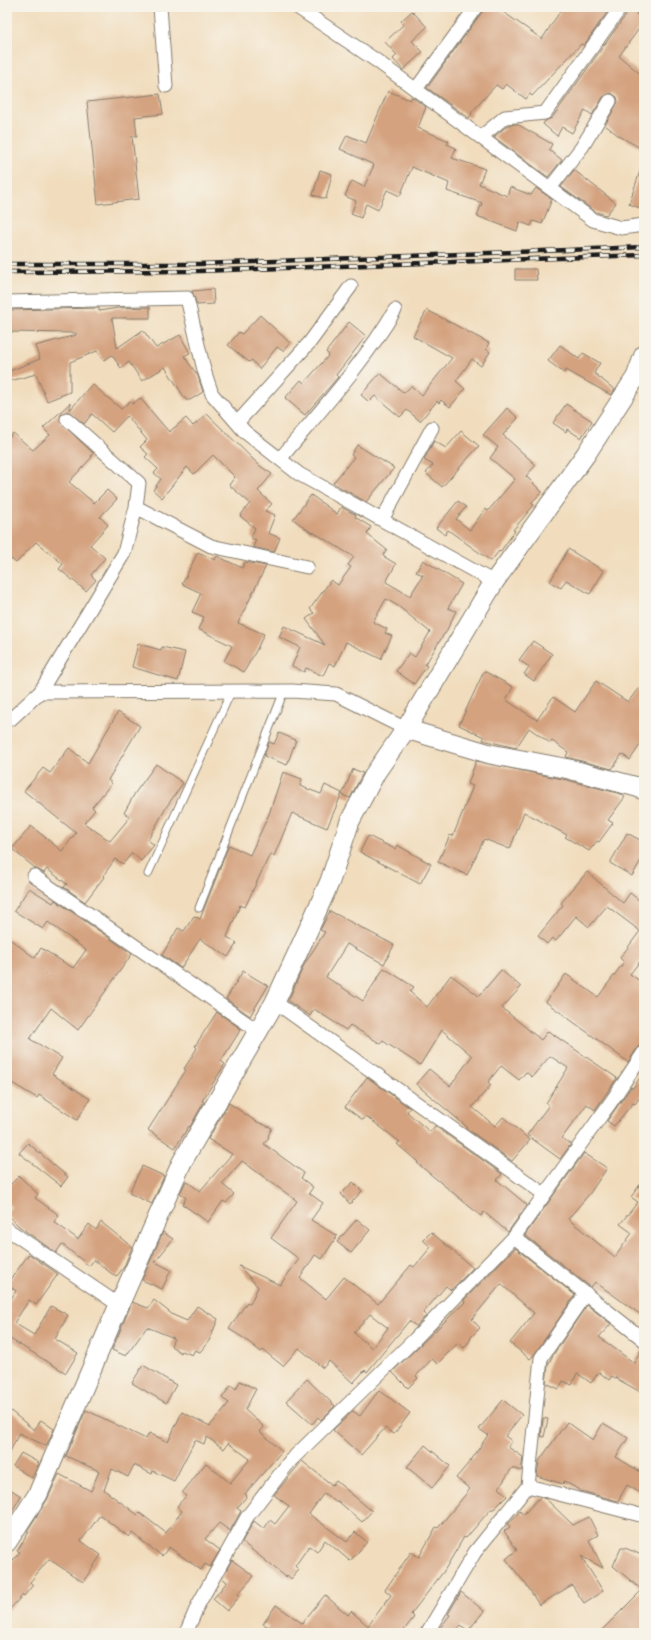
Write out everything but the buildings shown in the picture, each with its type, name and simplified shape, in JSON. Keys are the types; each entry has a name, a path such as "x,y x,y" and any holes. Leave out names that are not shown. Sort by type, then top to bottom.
{"street":[{"path":"160,7 166,86"},
{"path":"297,7 416,89 593,220 621,228 644,225"},
{"path":"416,89 476,7"},
{"path":"481,137 505,117 545,113 621,7"},
{"path":"550,188 582,147 610,101"},
{"path":"237,423 310,342 351,286"},
{"path":"7,302 187,298 204,370 212,394 245,432 299,474 494,582"},
{"path":"280,459 318,414 382,332 395,310"},
{"path":"7,1542 38,1494 182,1162 274,1002 330,881 350,822 376,772 406,729 494,582 586,454 636,377 644,355"},
{"path":"7,715 11,718 40,692 124,553 136,507 138,483 67,419"},
{"path":"382,520 432,428"},
{"path":"136,507 211,546 307,567"},
{"path":"40,692 284,691 336,694 406,729 490,754 569,769 642,787"},
{"path":"34,876 258,1031"},
{"path":"274,1002 544,1194"},
{"path":"186,1633 198,1605 247,1517 290,1461 415,1339 514,1237 644,1052"},
{"path":"7,1229 119,1305"},
{"path":"514,1237 644,1340"},
{"path":"426,1633 475,1552 528,1486 541,1358 586,1293"},
{"path":"528,1486 644,1516"}],"lane":[{"path":"199,908 284,691"},
{"path":"148,874 230,692"}],"railway":[{"path":"7,264 199,264 644,247"},
{"path":"7,272 199,271 644,255"}]}
